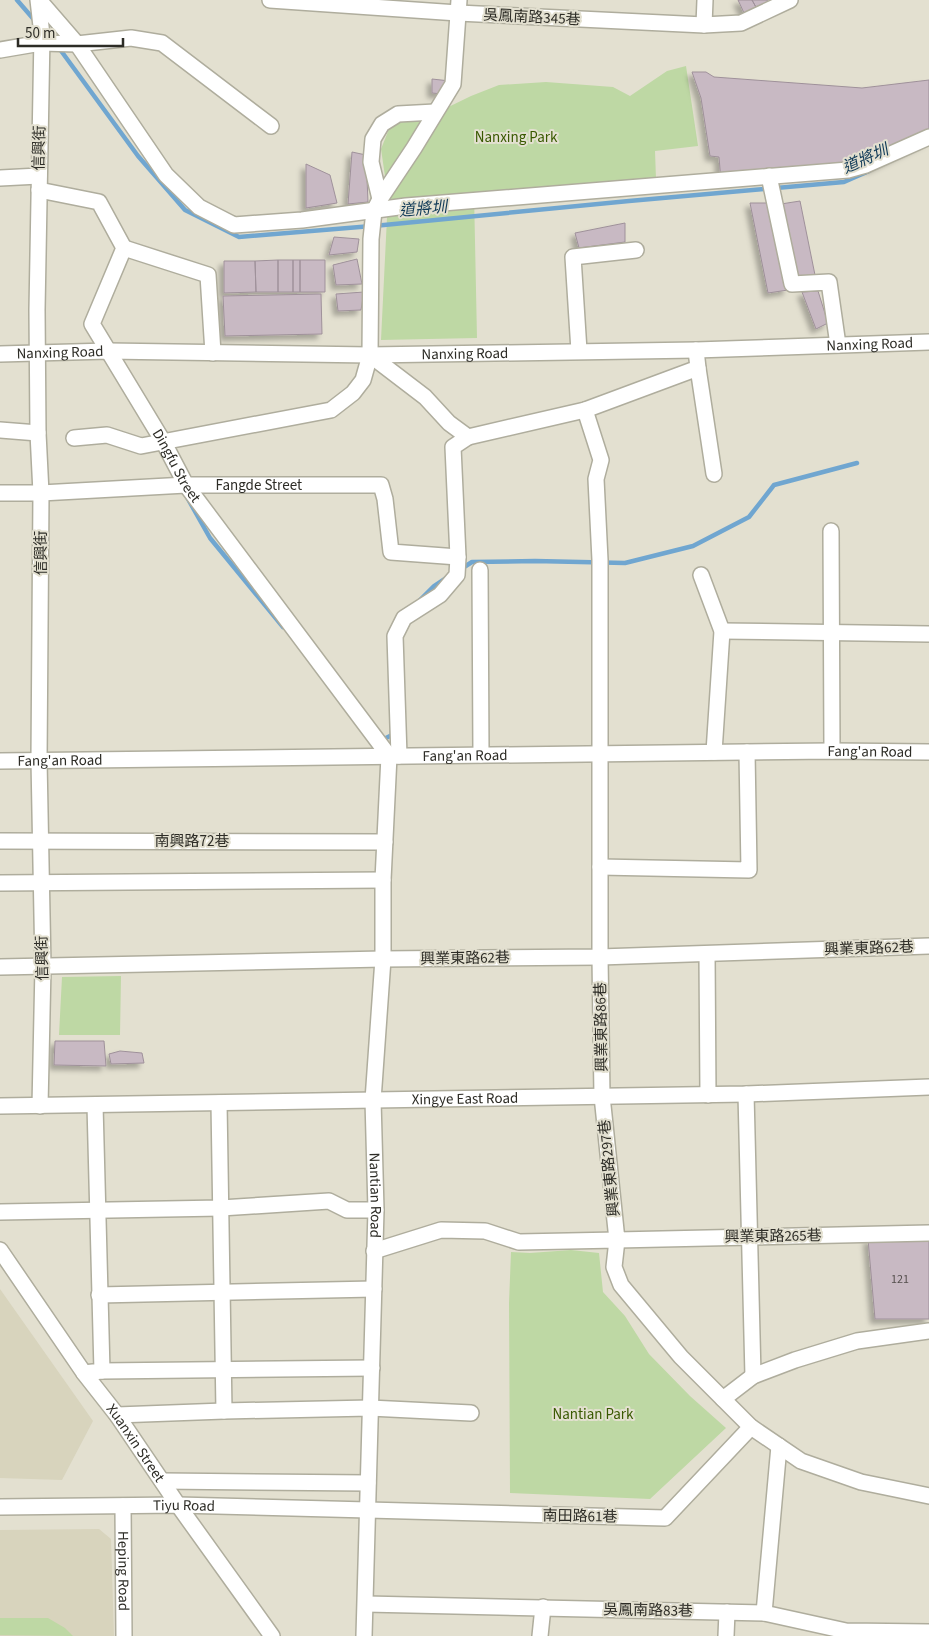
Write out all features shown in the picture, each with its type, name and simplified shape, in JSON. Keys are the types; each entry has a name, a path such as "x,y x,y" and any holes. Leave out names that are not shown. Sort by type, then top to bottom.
{"street":[{"name":"吳鳳南路345巷","path":"270,0 458,7 704,25 741,23 790,0"},
{"path":"704,25 705,0"},
{"path":"39,4 77,44 166,175 199,207 234,225 302,220 377,205 414,205 848,170 866,165 929,137"},
{"name":"信興街","path":"39,4 48,41 39,183 37,353 41,493 39,760 43,967 40,1106"},
{"path":"377,205 453,84 458,7"},
{"path":"0,50 48,41 77,44 132,38 162,43 271,126"},
{"path":"74,438 107,435 141,446 331,410 353,393 363,380 370,355 371,239 377,205 371,162 373,139 382,124 398,114 435,112"},
{"path":"769,176 792,284 828,282 838,345"},
{"path":"0,178 39,183 99,202 124,248 208,275 213,353"},
{"name":"Dingfu Street","path":"124,248 92,324 164,442 186,485 394,756"},
{"path":"579,351 573,256 636,250"},
{"name":"Nanxing Road","path":"0,354 108,352 370,355 696,350 929,342"},
{"path":"696,350 714,474"},
{"path":"370,355 425,397 449,423 468,437 585,410 698,368"},
{"name":"興業東路86巷","path":"585,410 601,460 596,479 600,560 599,754 602,1096"},
{"path":"0,430 38,433"},
{"name":"Nantian Road","path":"364,1636 376,1210 373,1100 383,959 385,842 394,756 395,636 404,618 440,595 457,575 458,557 453,447 468,437"},
{"name":"Fangde Street","path":"0,493 41,493 186,485 381,485 385,499 391,552 458,557"},
{"path":"831,530 832,750"},
{"path":"480,570 481,755"},
{"path":"701,575 722,631 714,752"},
{"path":"722,631 929,634"},
{"name":"Fang'an Road","path":"0,761 832,750 929,752"},
{"path":"600,867 749,870 747,752"},
{"name":"南興路72巷","path":"0,841 385,842"},
{"path":"0,883 383,880"},
{"name":"興業東路62巷","path":"0,967 383,959 600,957 929,946"},
{"path":"707,954 708,1094"},
{"name":"Xingye East Road","path":"0,1106 746,1094 929,1087"},
{"path":"746,1094 753,1376"},
{"name":"興業東路297巷","path":"602,1096 617,1240 614,1267 621,1285 681,1357 751,1427 801,1460 861,1482 929,1496"},
{"path":"219,1103 224,1410"},
{"path":"95,1105 102,1371"},
{"path":"0,1212 221,1208 329,1200 347,1210 376,1210"},
{"name":"興業東路265巷","path":"374,1251 441,1230 486,1231 520,1242 929,1233"},
{"name":"Xuanxin Street","path":"0,1250 84,1372 117,1415 178,1505 272,1636"},
{"path":"99,1295 374,1289"},
{"path":"723,1399 753,1376 794,1360 857,1341 929,1331"},
{"path":"84,1372 372,1368"},
{"path":"117,1415 224,1410 370,1408 471,1413"},
{"name":"南田路61巷","path":"368,1511 665,1518 751,1427"},
{"path":"764,1613 779,1446"},
{"path":"162,1481 368,1483"},
{"name":"Tiyu Road","path":"0,1507 178,1505 368,1511"},
{"name":"Heping Road","path":"124,1506 124,1636"},
{"name":"吳鳳南路83巷","path":"366,1604 764,1613 846,1631 929,1632"},
{"path":"540,1636 543,1607"},
{"path":"726,1636 727,1612"}],"shaded area":[{"path":"0,1289 93,1421 62,1480 0,1478"},
{"path":"99,1529 111,1539 114,1636 0,1636 0,1530"}],"green space":[{"name":"Nanxing Park","path":"686,66 698,146 655,151 656,179 474,193 477,338 381,340 388,197 381,149 389,129 407,117 432,115 499,85 546,82 613,87 630,96 667,71"},
{"path":"121,976 120,1035 59,1035 62,977"},
{"name":"Nantian Park","path":"571,1250 599,1253 603,1292 625,1316 649,1354 690,1396 726,1428 650,1499 510,1493 509,1303 511,1252 530,1253"},
{"path":"0,1618 48,1618 65,1628 73,1636 0,1635"}],"building":[{"path":"738,0 752,0 757,9 745,15"},
{"path":"752,0 767,0 769,4 757,9"},
{"path":"692,72 706,72 714,77 862,88 929,80 929,141 874,168 721,181 719,157 710,156 701,98"},
{"path":"432,79 450,81 442,94 432,93"},
{"path":"352,152 366,155 368,202 348,204"},
{"path":"306,164 330,175 337,203 306,208"},
{"path":"800,201 815,275 796,276 781,204"},
{"path":"750,203 768,203 788,290 768,293"},
{"path":"625,223 625,242 579,248 575,233"},
{"path":"334,237 359,239 357,252 329,255"},
{"path":"357,259 362,284 336,285 333,265"},
{"path":"278,260 293,260 293,292 278,292"},
{"path":"278,260 278,292 256,292 255,261"},
{"path":"293,260 300,260 300,292 293,292"},
{"path":"300,260 325,260 325,292 300,292"},
{"path":"224,261 255,261 256,292 224,293"},
{"path":"818,291 828,323 816,329 802,292"},
{"path":"364,292 361,310 338,311 336,294"},
{"path":"321,294 322,334 225,336 223,296"},
{"path":"55,1041 104,1041 106,1066 54,1065"},
{"path":"120,1051 142,1053 144,1063 111,1064 109,1054"},
{"path":"868,1239 929,1239 929,1319 875,1319"}],"waterway":[{"name":"道將圳","path":"17,0 36,22"},
{"name":"道將圳","path":"59,48 138,156 185,210 239,237 844,182 869,171"},
{"path":"461,569 472,562 625,563 693,546 749,517 774,485 857,463"},
{"path":"188,499 210,538 283,627"},
{"path":"418,602 434,586 446,578"},
{"path":"380,741 392,735 392,731"}]}
